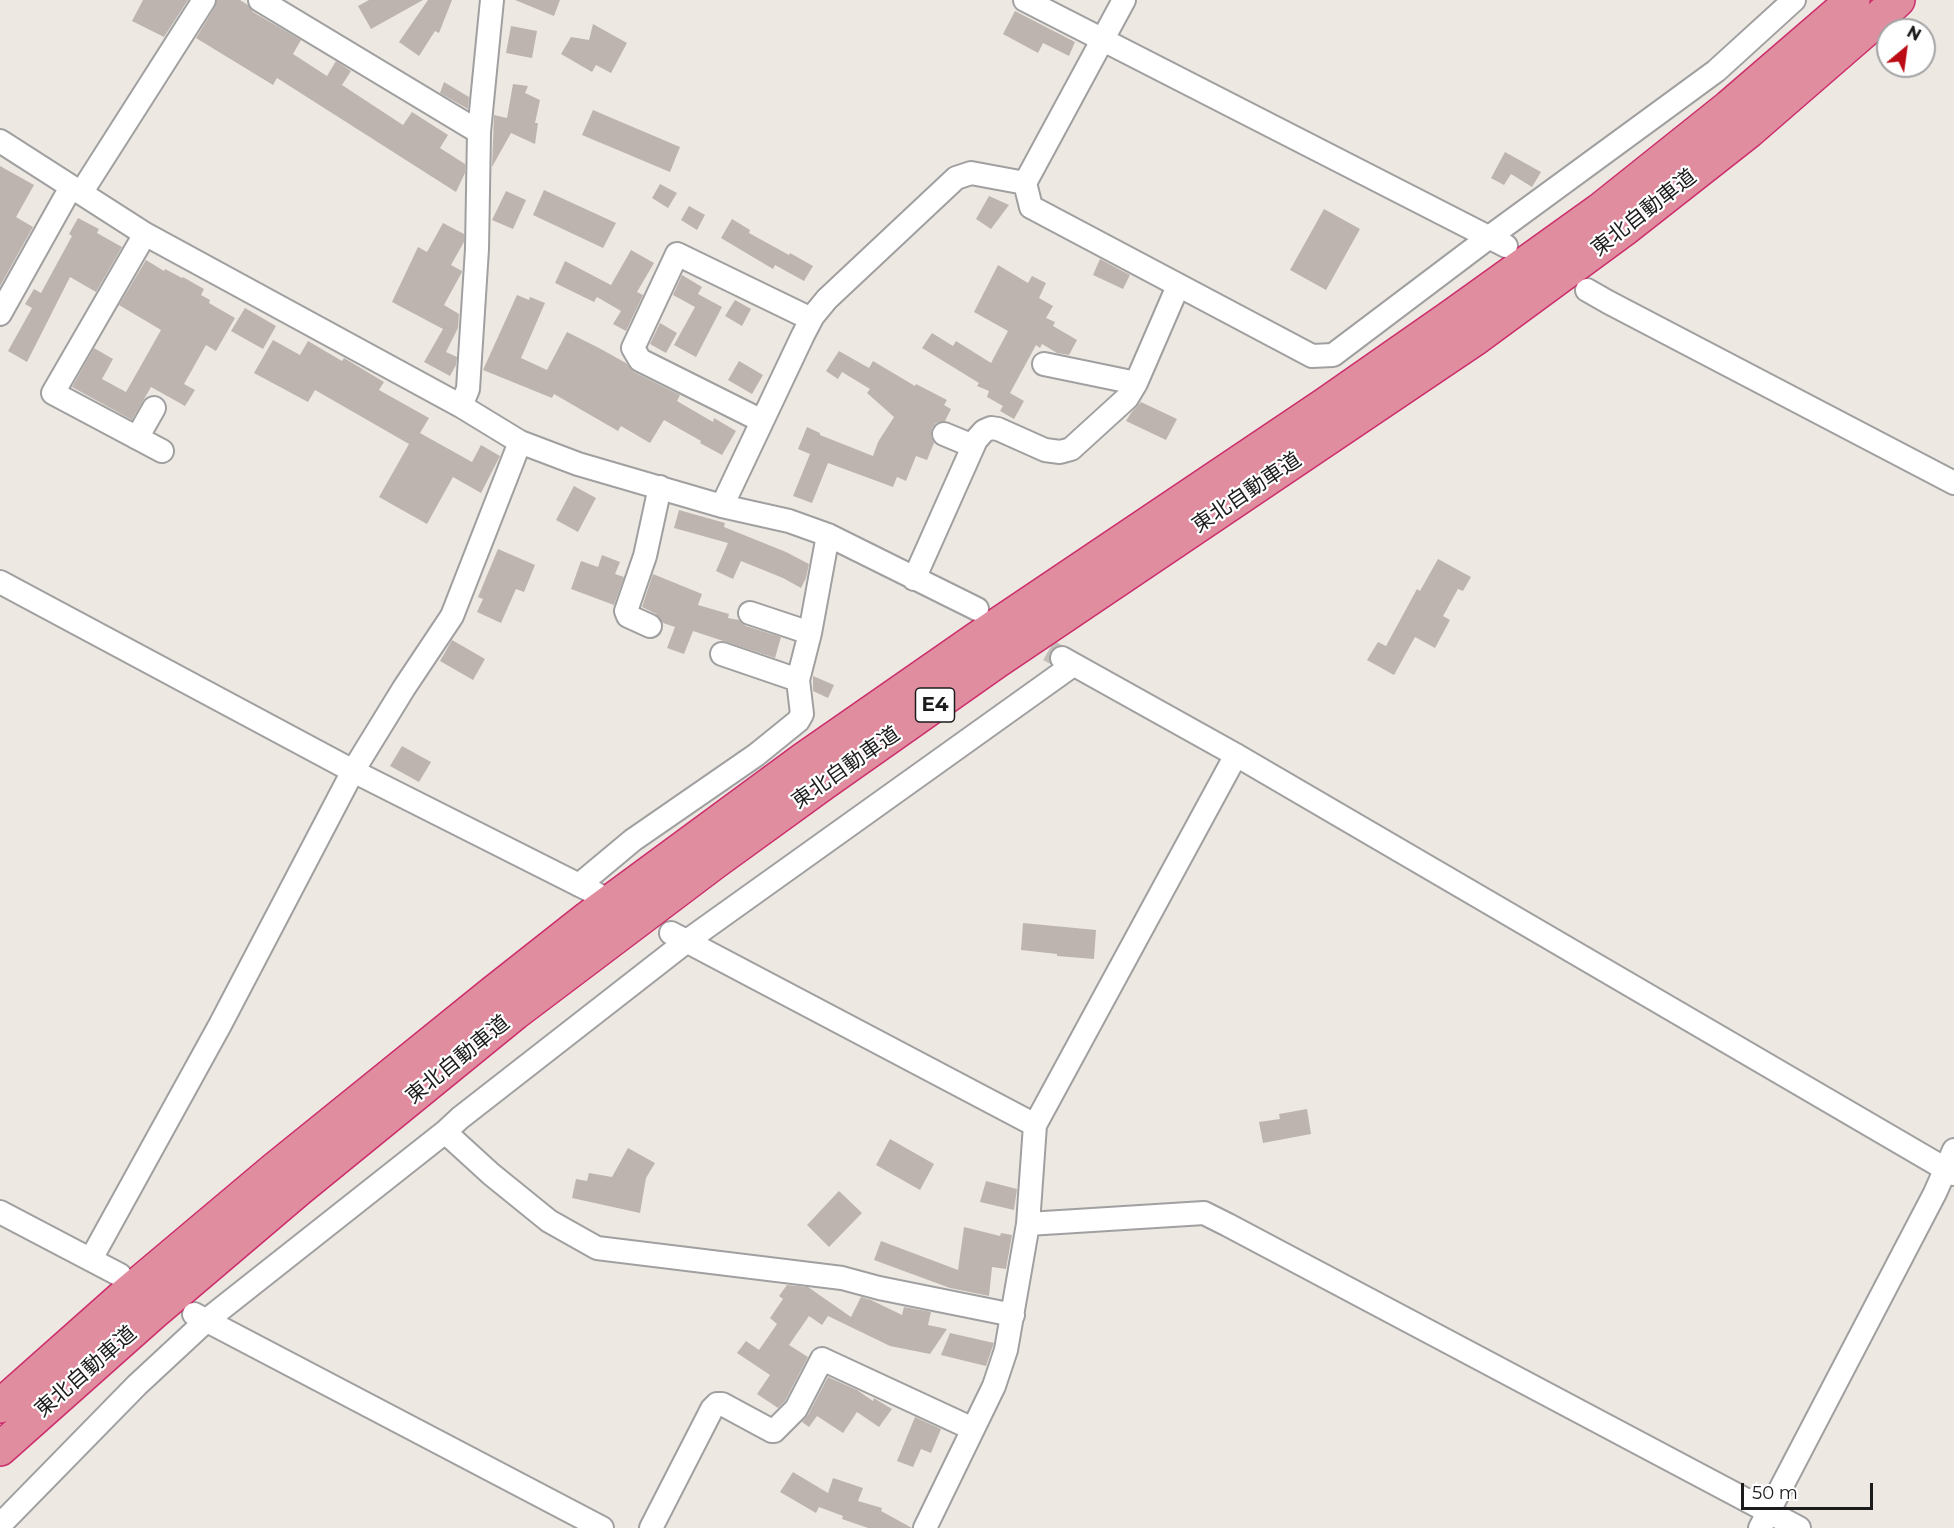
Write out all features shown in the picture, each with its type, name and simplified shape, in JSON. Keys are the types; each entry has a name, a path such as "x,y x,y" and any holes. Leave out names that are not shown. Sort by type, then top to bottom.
{"highway":[{"name":"東北自動車道","path":"0,1406 124,1296 275,1169 588,918 804,759 978,638 1326,404 1600,210 1729,107 1853,0"},
{"name":"東北自動車道","path":"0,1449 153,1313 291,1196 515,1013 824,783 998,661 1476,338 1614,237 1749,131 1898,0"}],"street":[{"path":"0,314 76,190 204,0"},
{"path":"260,0 479,132"},
{"path":"461,406 468,389 477,249 479,132 492,0"},
{"path":"1025,0 1497,242"},
{"path":"1124,0 1025,183 1031,207 1312,356 1333,355 1497,242 1716,71 1794,0"},
{"path":"0,141 145,234 461,406 520,442 578,464 722,506 789,521 828,535 977,609"},
{"path":"722,506 812,319 827,299 956,178 971,173 1025,183"},
{"path":"145,234 54,393 162,451"},
{"path":"762,421 640,360 633,348 677,254 812,319"},
{"path":"914,579 973,446 984,431 998,429 1053,452 1071,449 1127,398 1136,383 1178,286"},
{"path":"1587,290 1954,483"},
{"path":"1044,364 1136,383"},
{"path":"137,438 154,408"},
{"path":"944,434 973,446"},
{"path":"91,1259 220,1025 353,771 452,616 520,442"},
{"path":"650,626 628,615 626,611 645,556 660,487"},
{"path":"0,582 353,771 588,890 633,840 756,755 798,721 802,714 798,680 810,633 828,535"},
{"path":"750,613 810,633"},
{"path":"722,654 798,680"},
{"path":"0,1525 200,1317 445,1132 679,937 1067,662 1236,755 1951,1164 1765,1520"},
{"path":"926,1528 994,1386 1006,1350 1028,1224 1035,1125 1236,755"},
{"path":"679,937 1035,1125"},
{"path":"445,1132 491,1174 549,1221 597,1248 842,1278 879,1288 1013,1315"},
{"path":"0,1212 120,1275"},
{"path":"1028,1224 1203,1213 1239,1230 1765,1520 1799,1528"},
{"path":"200,1317 602,1528"},
{"path":"651,1528 712,1408 717,1404 722,1404 774,1431 796,1409 822,1359 973,1429"}],"building":[{"path":"143,0 188,0 164,37 132,21"},
{"path":"217,0 240,0 253,12 301,40 293,54 327,76 336,61 351,71 342,85 403,125 412,112 448,135 440,148 465,164 465,173 456,192 277,78 273,85 196,38"},
{"path":"369,0 423,0 371,29 358,6"},
{"path":"428,0 452,0 439,33 435,31 419,56 399,42"},
{"path":"515,0 560,0 554,16"},
{"path":"1015,11 1075,42 1069,56 1043,43 1038,53 1003,34"},
{"path":"593,24 627,43 611,73 596,65 592,72 561,54 571,37 589,40"},
{"path":"511,26 537,31 532,58 506,53"},
{"path":"444,82 469,97 468,109 440,93"},
{"path":"513,84 528,86 525,93 540,100 535,123 538,123 535,144 511,133 492,167 494,115 507,118"},
{"path":"593,110 680,147 670,172 582,135"},
{"path":"1505,152 1541,172 1532,187 1511,174 1504,185 1491,178"},
{"path":"0,166 34,185 16,217 33,227 0,286"},
{"path":"660,184 677,193 668,208 652,198"},
{"path":"544,190 616,223 603,248 533,215"},
{"path":"506,191 526,200 513,229 492,220"},
{"path":"989,196 1009,205 991,229 976,219"},
{"path":"689,206 705,215 697,230 681,220"},
{"path":"1324,209 1360,229 1326,290 1290,270"},
{"path":"78,218 99,229 97,233 122,247 96,292 70,277 27,362 8,351 32,308 25,304 34,289 41,293 72,236 69,234"},
{"path":"732,219 750,230 749,233 813,266 804,281 775,265 773,269 721,238"},
{"path":"443,223 464,234 464,242 451,265 462,272 444,305 459,314 458,328 446,352 457,357 456,365 450,376 424,362 443,329 392,302 418,247 427,252"},
{"path":"631,250 654,263 637,292 643,295 626,331 613,324 621,311 597,297 594,302 555,283 565,261 611,285"},
{"path":"1100,259 1130,275 1123,289 1093,275"},
{"path":"146,260 204,289 201,295 210,300 209,303 235,318 216,351 206,345 184,384 195,390 185,406 151,387 132,420 72,387 94,348 113,359 102,379 126,392 161,330 119,305"},
{"path":"998,265 1028,283 1032,276 1046,283 1039,298 1053,306 1046,318 1055,322 1053,326 1077,340 1069,355 1057,353 1042,344 1040,348 1036,345 1010,393 1024,401 1014,419 1000,411 1003,406 987,397 989,391 977,386 979,383 922,348 932,333 953,346 956,341 991,363 1008,331 974,312"},
{"path":"682,275 702,287 698,294 722,307 696,357 674,345 695,307 673,295"},
{"path":"517,295 545,303 521,358 547,370 567,332 626,363 634,372 680,395 677,401 713,422 714,418 736,431 722,455 664,420 650,443 621,426 618,431 554,394 552,398 483,370"},
{"path":"735,300 751,309 742,326 725,316"},
{"path":"245,308 276,326 263,349 231,331"},
{"path":"660,323 677,333 666,353 650,344"},
{"path":"273,340 300,355 308,341 342,361 344,358 384,382 379,390 429,418 420,433 472,462 481,445 500,456 481,493 453,477 427,524 379,497 409,444 315,390 308,402 254,373"},
{"path":"839,351 869,368 873,361 915,386 916,384 947,400 944,405 951,409 945,421 936,423 932,428 931,436 934,443 927,460 916,456 906,481 897,477 893,487 828,463 812,503 793,496 810,454 798,449 807,427 820,435 873,456 878,442 894,417 867,393 870,389 842,372 838,379 826,371"},
{"path":"739,361 763,375 752,394 728,380"},
{"path":"1141,402 1177,419 1166,440 1126,421"},
{"path":"574,486 596,498 578,532 556,520"},
{"path":"679,510 725,523 724,527 786,552 809,564 801,588 741,561 733,579 716,571 728,543 674,528"},
{"path":"498,549 535,565 524,592 516,589 501,623 477,612 483,599 478,597"},
{"path":"602,555 620,562 615,574 624,577 614,605 571,589 581,561 598,567"},
{"path":"1438,559 1471,577 1463,591 1458,589 1443,616 1450,620 1435,648 1415,637 1394,675 1367,660 1378,642 1386,646 1417,589 1420,591"},
{"path":"653,574 702,594 698,605 729,614 728,618 739,620 746,626 781,637 775,658 693,631 684,654 667,648 675,627 663,623 656,614 642,607"},
{"path":"452,640 485,659 473,680 440,661"},
{"path":"813,676 834,685 828,698 813,691"},
{"path":"402,746 431,762 419,782 390,766"},
{"path":"1023,923 1096,930 1094,959 1021,950"},
{"path":"1307,1109 1311,1134 1263,1143 1259,1122 1280,1119 1279,1114"},
{"path":"890,1139 934,1164 920,1190 876,1165"},
{"path":"628,1148 655,1163 646,1178 640,1213 572,1198 576,1179 587,1181 589,1173 612,1177"},
{"path":"986,1181 1017,1189 1014,1210 980,1202"},
{"path":"839,1191 862,1213 829,1247 807,1225"},
{"path":"964,1227 1000,1236 1001,1233 1012,1235 1006,1269 992,1267 989,1296 950,1288 874,1260 881,1241 958,1270"},
{"path":"787,1285 808,1287 851,1317 861,1297 902,1315 904,1307 931,1312 928,1325 947,1329 930,1354 890,1346 828,1316 822,1325 809,1316 789,1345 808,1357 785,1401 778,1408 757,1394 770,1375 737,1353 746,1341 759,1350 777,1324 770,1318 783,1299 779,1296"},
{"path":"950,1333 994,1343 986,1366 941,1355"},
{"path":"828,1377 892,1409 879,1427 857,1412 843,1433 817,1416 809,1427 802,1422"},
{"path":"915,1417 941,1429 931,1453 921,1449 913,1467 897,1461"},
{"path":"793,1472 828,1493 833,1478 863,1488 858,1501 882,1508 881,1511 912,1528 868,1528 842,1519 843,1516 819,1507 816,1513 780,1492"}],"tunnel":[{"path":"1020,634 1062,658"}]}
